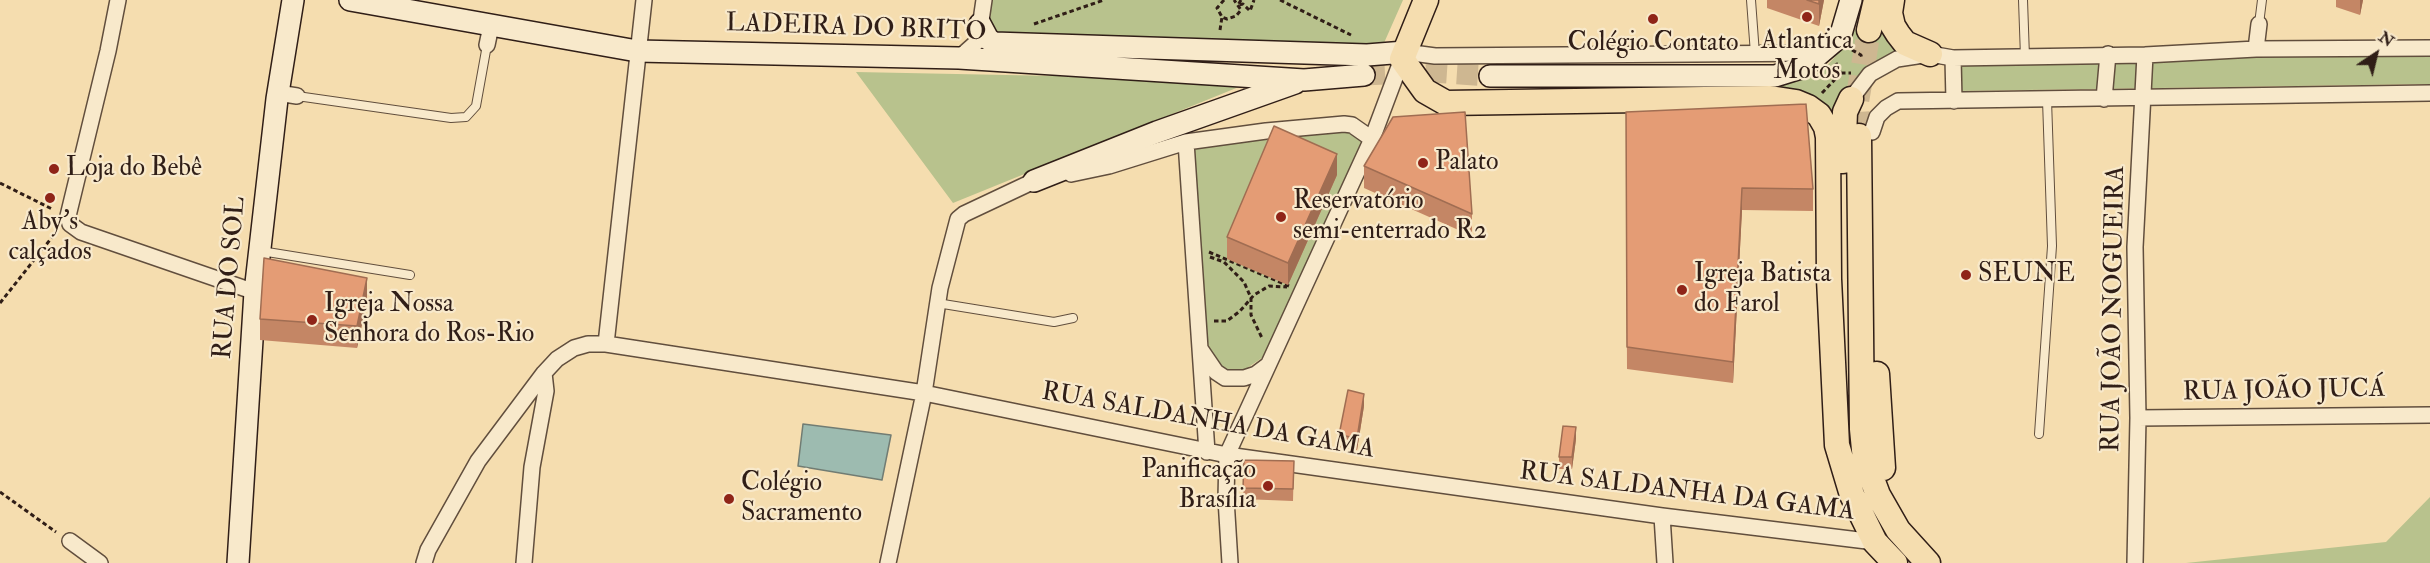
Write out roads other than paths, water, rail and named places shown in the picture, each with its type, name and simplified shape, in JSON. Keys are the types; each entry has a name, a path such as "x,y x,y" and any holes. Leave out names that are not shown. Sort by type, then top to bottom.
{"highway":[{"path":"1426,0 1404,56 1425,91 1446,103 1770,98 1808,107 1819,115 1826,127 1828,137 1828,279 1837,445 1852,495 1875,542 1895,563"},
{"path":"1869,30 1876,0"},
{"path":"1892,0 1890,13 1893,26 1905,43 1942,56"},
{"path":"1828,279 1842,245 1843,135 1845,112 1851,99"},
{"path":"1865,134 1862,429 1865,460 1878,495 1898,530 1928,563"},
{"path":"1865,134 1871,199 1880,446 1884,474 1911,528 1937,563"}],"main road":[{"name":"RUA DO SOL","path":"238,563 259,250 288,94 293,0"},
{"name":"LADEIRA DO BRITO","path":"350,0 489,36 638,45 959,58 1304,80 1364,75"},
{"path":"1490,76 1775,76 1831,55 1844,42 1851,0"},
{"name":"LADEIRA DO BRITO","path":"979,32 994,43 1404,56"},
{"path":"1034,181 1157,132 1304,80"}],"street":[{"path":"118,0 68,216 70,224 81,232 255,292"},
{"path":"606,344 644,0"},
{"path":"959,58 979,32 984,0"},
{"path":"2256,49 2259,24"},
{"path":"979,32 990,60"},
{"path":"1851,99 1870,74 1897,59 1942,56 2025,57 2108,54 2145,56 2256,49 2430,48"},
{"path":"2104,99 2108,54"},
{"path":"1230,563 1226,499 1227,455 1298,292 1372,139 1404,56 1831,55"},
{"path":"1942,56 1954,101"},
{"name":"RUA JOÃO NOGUEIRA","path":"2135,563 2138,418 2135,247 2145,56"},
{"path":"1865,134 1886,108 1898,101 2430,93"},
{"path":"888,563 924,393 937,303 958,219 1034,181 1109,166 1186,142 1344,124 1352,125 1372,139"},
{"path":"1186,142 1207,452"},
{"name":"RUA SALDANHA DA GAMA","path":"424,563 428,550 478,460 544,373 557,359 574,348 606,344 924,393 1207,452 1662,516 1875,542"},
{"path":"1201,350 1216,372 1225,378 1244,378 1256,374 1268,365"},
{"path":"524,563 532,467 546,391 544,373"},
{"name":"RUA JOÃO JUCÁ","path":"2138,418 2430,415"},
{"path":"1662,516 1665,563"},
{"path":"70,541 100,563"}],"lane":[{"path":"1751,0 1755,54"},
{"path":"2023,0 2025,57"},
{"path":"2259,24 2262,0"},
{"path":"288,94 451,118 466,117 476,106 489,36"},
{"path":"2039,434 2052,246 2047,100"},
{"path":"259,250 410,275"},
{"path":"937,303 1054,322 1073,318"}],"water":[{"path":"803,424 891,435 882,480 798,466"}],"tunnel":[{"path":"1859,136 1857,102 1869,30"},
{"path":"1364,75 1430,72 1490,76"}],"place":[{"name":"Atlantica Motos","path":"1807,17"},
{"name":"Colégio Contato","path":"1653,19"},
{"name":"Palato","path":"1423,163"},
{"name":"Loja do Bebê","path":"54,169"},
{"name":"Aby's calçados","path":"50,198"},
{"name":"Reservatório semi-enterrado R2","path":"1281,217"},
{"name":"SEUNE","path":"1966,275"},
{"name":"Igreja Batista do Farol","path":"1682,290"},
{"name":"Igreja Nossa Senhora do Ros-Rio","path":"312,320"},
{"name":"Panificação Brasília","path":"1268,486"},
{"name":"Colégio Sacramento","path":"729,499"}]}
